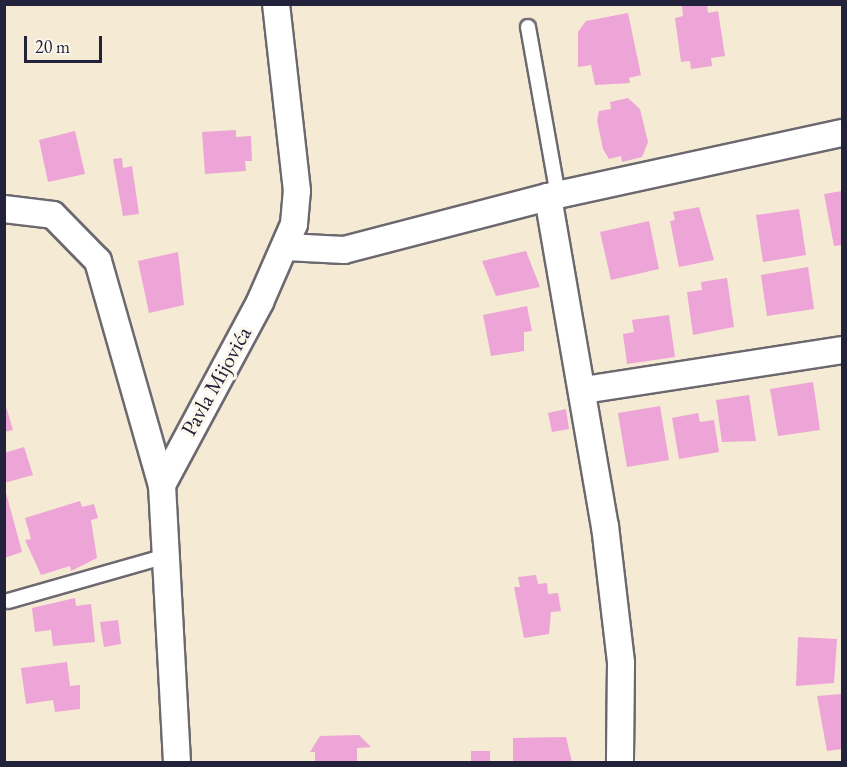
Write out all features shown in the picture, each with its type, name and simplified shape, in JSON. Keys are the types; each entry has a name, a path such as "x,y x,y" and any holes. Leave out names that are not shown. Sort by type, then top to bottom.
{"street":[{"name":"Pavla Mijovića","path":"162,485 286,247 297,191 276,4"},
{"path":"286,247 344,250 553,196 843,133"},
{"path":"553,196 584,390 621,663 620,762"},
{"path":"4,209 53,215 87,244 98,261 162,485 177,762"},
{"path":"584,390 843,350"}],"lane":[{"path":"528,27 553,196"},
{"path":"8,601 166,556"}],"building":[{"path":"707,4 708,13 718,11 725,56 711,58 712,66 691,69 690,61 681,62 675,18 683,16 682,6"},
{"path":"628,13 641,75 629,78 630,83 595,85 591,65 578,67 578,32 586,21"},
{"path":"628,98 640,109 648,142 642,157 622,162 621,156 609,159 603,149 597,120 599,111 611,109 610,102"},
{"path":"236,130 236,137 251,136 252,161 245,161 246,171 205,174 202,132"},
{"path":"75,131 85,174 48,182 39,140"},
{"path":"122,158 123,168 132,166 139,214 123,216 113,159"},
{"path":"842,191 842,245 834,246 824,194"},
{"path":"699,207 714,260 679,267 670,221 675,220 673,212"},
{"path":"799,209 806,255 763,262 756,215"},
{"path":"649,221 659,269 611,280 600,232"},
{"path":"526,251 540,287 496,296 482,261"},
{"path":"178,252 184,305 149,313 138,261"},
{"path":"808,267 814,309 767,316 761,275"},
{"path":"727,278 734,327 693,335 687,292 702,290 701,282"},
{"path":"527,306 532,331 524,332 524,351 491,356 483,315"},
{"path":"669,315 675,357 627,364 623,334 634,332 632,320"},
{"path":"813,382 820,430 778,436 770,389"},
{"path":"749,395 756,441 722,442 716,400"},
{"path":"4,400 13,430 4,432"},
{"path":"660,406 669,460 627,467 618,413"},
{"path":"566,409 569,429 552,432 548,413"},
{"path":"698,413 700,422 714,420 719,452 679,459 672,418"},
{"path":"24,447 33,475 4,483 4,453"},
{"path":"4,490 22,552 4,558"},
{"path":"80,501 82,507 94,504 98,518 91,520 97,558 71,571 70,566 41,575 25,540 31,539 25,518"},
{"path":"536,575 538,584 547,583 548,594 558,593 561,611 551,612 549,634 524,638 514,587 520,587 518,577"},
{"path":"75,598 76,606 91,604 95,642 53,646 51,630 35,632 32,608"},
{"path":"118,620 121,644 104,647 100,622"},
{"path":"798,637 837,639 834,683 796,686"},
{"path":"67,662 70,686 80,685 80,709 55,712 53,700 26,704 21,668"},
{"path":"842,694 842,749 827,751 817,696"},
{"path":"359,735 371,747 357,748 357,762 315,762 315,752 310,752 320,736"},
{"path":"566,737 572,762 513,762 513,738"},
{"path":"471,751 490,751 490,762 471,762"}]}
